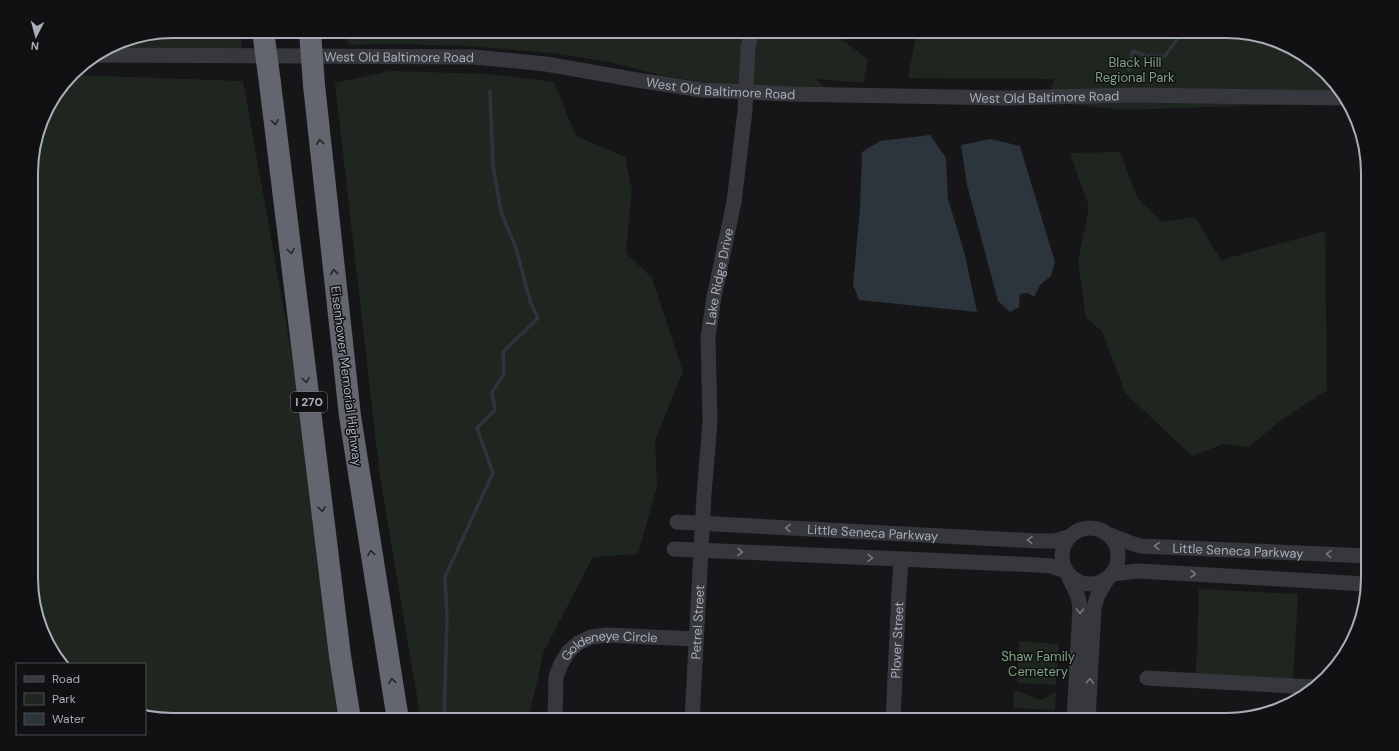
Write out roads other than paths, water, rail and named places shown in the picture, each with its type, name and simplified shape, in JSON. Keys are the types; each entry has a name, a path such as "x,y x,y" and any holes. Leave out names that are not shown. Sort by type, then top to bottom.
{"highway":[{"name":"I 270","path":"264,38 339,648 349,713"},
{"name":"Eisenhower Memorial Highway","path":"311,38 314,85 350,416 397,713"}],"street":[{"name":"Lake Ridge Drive","path":"702,524 710,422 708,337 714,297 734,202 745,111 748,47 750,38"},
{"name":"West Old Baltimore Road","path":"110,54 474,57 546,64 644,82 702,90 790,94 1007,98 1133,95 1338,98"},
{"name":"Little Seneca Parkway","path":"677,522 1038,541 1054,541 1068,537"},
{"name":"Petrel Street","path":"692,713 702,524"},
{"path":"1074,713 1080,607 1078,597 1062,562 1061,553 1063,544 1068,537 1080,529 1088,527 1097,528 1110,536 1115,542 1118,550 1117,566 1097,597 1094,608 1088,713"},
{"name":"Little Seneca Parkway","path":"1110,536 1140,546 1361,556"},
{"name":"Little Seneca Parkway","path":"674,549 1038,565 1051,566 1067,573"},
{"name":"Plover Street","path":"893,713 899,590 902,560"},
{"name":"Little Seneca Parkway","path":"1110,576 1146,572 1361,584"},
{"path":"1067,573 1075,580 1083,584 1092,585 1100,583 1110,576"},
{"name":"Goldeneye Circle","path":"555,713 556,677 568,652 578,643 591,637 607,635 696,639"},
{"path":"1147,678 1305,687"}],"water":[{"path":"930,135 946,158 948,199 965,255 977,312 859,300 853,285 860,208 862,152 880,141"},
{"path":"990,139 1020,146 1055,262 1051,276 1040,285 1034,297 1028,293 1020,294 1019,307 1010,312 998,301 967,185 961,145"}],"waterway":[{"path":"1129,70 1133,51 1147,56 1165,56 1178,38"},
{"path":"444,713 447,619 445,577 493,473 477,428 495,410 492,392 504,374 503,352 538,318 530,301 516,248 501,212 493,166 490,91"}],"park label":[{"name":"Black Hill Regional Park","path":"1135,70"},
{"name":"Shaw Family Cemetery","path":"1038,664"}]}
